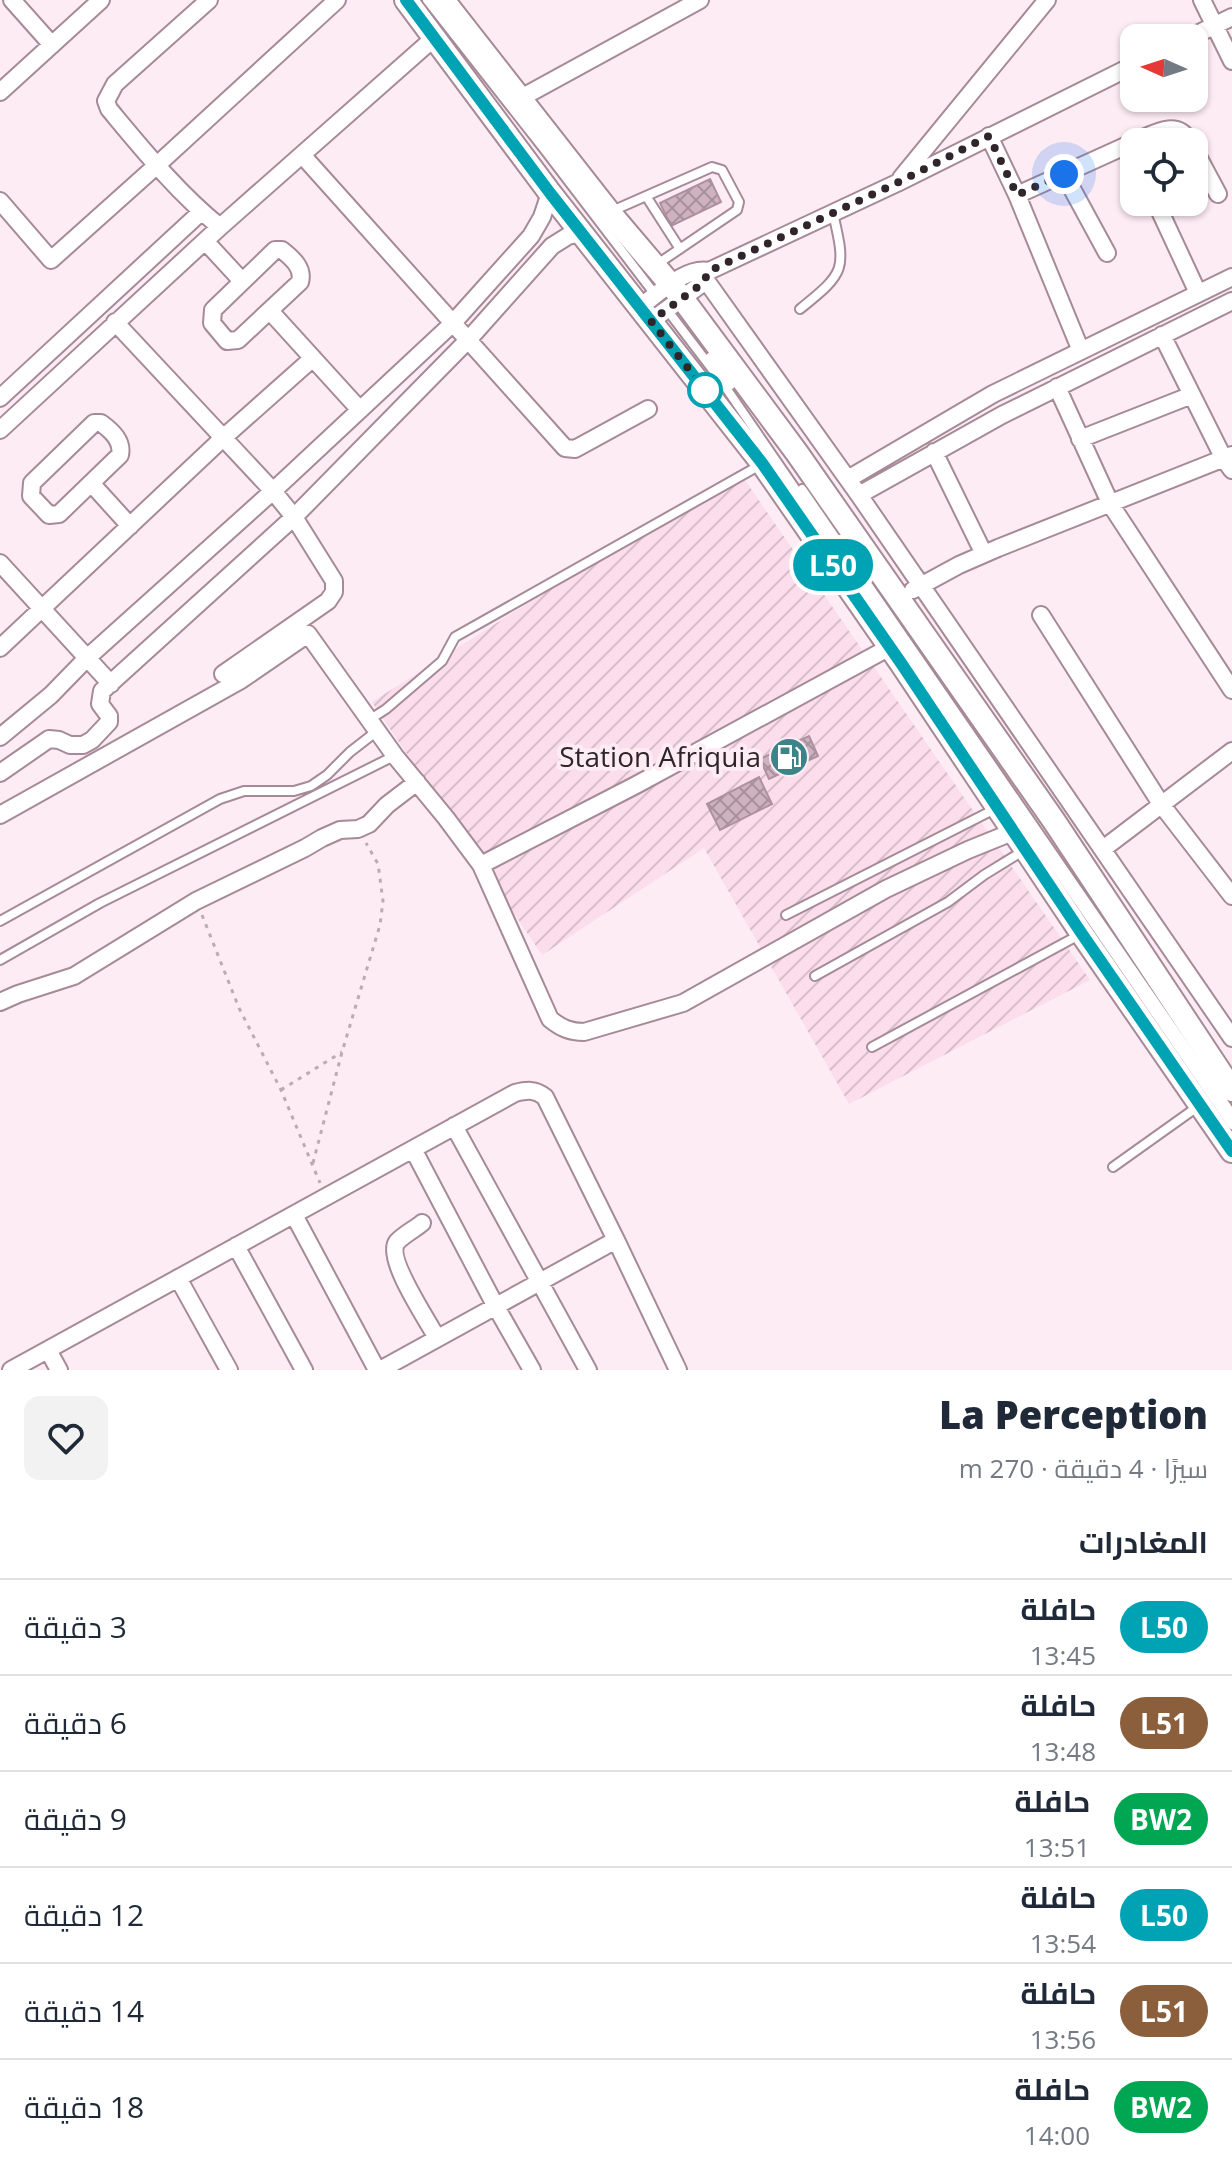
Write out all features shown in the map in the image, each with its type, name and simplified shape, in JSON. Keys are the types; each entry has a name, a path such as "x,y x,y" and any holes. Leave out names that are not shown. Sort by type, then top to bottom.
{"main road":[{"path":"406,0 582,233 662,301 797,453 1054,821 1232,1088"},
{"path":"443,0 609,212 655,265 662,301 762,463 1232,1151"}],"street":[{"path":"12,0 52,45"},
{"path":"0,92 101,0"},
{"path":"209,0 115,84 106,101 109,109 156,166 220,227"},
{"path":"0,201 51,260 337,0"},
{"path":"519,99 700,0"},
{"path":"897,183 1047,0"},
{"path":"1202,0 1232,61"},
{"path":"1208,28 1232,17"},
{"path":"0,430 220,227 434,38"},
{"path":"662,301 832,212 1120,72"},
{"path":"989,136 1017,195 1081,351"},
{"path":"1017,195 1120,148"},
{"path":"303,156 565,448 575,449 648,409"},
{"path":"1064,174 1107,253"},
{"path":"1208,175 1218,194"},
{"path":"0,737 51,695 87,658 452,324 531,236 550,193"},
{"path":"0,398 201,212"},
{"path":"1162,216 1198,293"},
{"path":"0,773 49,739 77,746 88,743 109,722 109,716 100,704 102,691 294,517 469,339 547,252 562,239 582,233"},
{"path":"531,236 547,252"},
{"path":"206,242 242,281"},
{"path":"275,250 282,250 299,267 302,276 300,282 270,311 238,340 230,342 212,323 213,310 275,250"},
{"path":"707,275 1232,1038"},
{"path":"848,479 983,399 1232,277"},
{"path":"859,495 1057,387 1232,301"},
{"path":"270,311 360,410"},
{"path":"115,322 273,491 294,517 334,581 334,592 328,601 223,674"},
{"path":"898,600 919,585 984,554 1229,461 1162,335"},
{"path":"0,648 223,438 313,358"},
{"path":"1057,387 1111,505 1232,690"},
{"path":"1080,439 1192,395"},
{"path":"101,423 118,440 121,449 117,459 91,483 56,516 46,513 31,496 35,479 91,425 101,423"},
{"path":"934,452 984,554"},
{"path":"91,483 130,526"},
{"path":"0,563 111,684"},
{"path":"1041,615 1161,804 1232,896"},
{"path":"0,815 241,680 308,634 395,756 481,865 550,1019 559,1027 573,1032 584,1032 683,1003 886,889 968,850 1021,840"},
{"path":"481,865 890,647"},
{"path":"1103,849 1232,751"},
{"path":"0,1002 82,973 196,901 322,838 340,830 358,829 369,824 387,805 417,782"},
{"path":"11,1370 525,1090 538,1092 545,1097 678,1370"},
{"path":"454,1126 588,1370"},
{"path":"413,1149 532,1370"},
{"path":"294,1215 378,1370 616,1240"},
{"path":"422,1223 397,1242 395,1258 437,1338"},
{"path":"236,1246 304,1370"},
{"path":"178,1278 229,1370"},
{"path":"48,1350 59,1370"}],"lane":[{"path":"427,0 662,301 725,376 1232,1114"},
{"path":"435,0 740,408 1232,1125"},
{"path":"609,212 712,167 722,170 739,202 737,210 655,265"},
{"path":"646,196 680,249"},
{"path":"800,309 832,283 839,271 841,257 832,212"},
{"path":"0,921 220,799 244,791 294,791 311,786 350,752 386,709 442,661 455,637 762,463"},
{"path":"0,960 100,903 395,756"},
{"path":"786,915 998,807"},
{"path":"815,976 948,902 984,875 1021,840"},
{"path":"872,1047 1082,934"},
{"path":"1113,1167 1201,1105"}],"path":[{"path":"313,1163 380,925 383,901 378,864 358,829"},
{"path":"196,901 239,1008 281,1090 325,1198"},
{"path":"281,1090 342,1052"}],"shaded area":[{"path":"738,470 1090,980 849,1104 704,848 542,955 372,702"}],"building":[{"path":"710,179 721,202 671,226 660,203"},
{"name":"Station Afriquia","path":"809,736 818,756 769,779 760,759"},
{"path":"759,777 772,804 720,830 707,804"}],"bus line":[{"name":"L50","path":"406,0 550,193 762,463 1232,1151"}],"place":[{"name":"Station Afriquia","path":"789,757"}],"route":[{"path":"705,390 651,321 703,283 709,271 989,136 1017,195 1064,174"}]}
